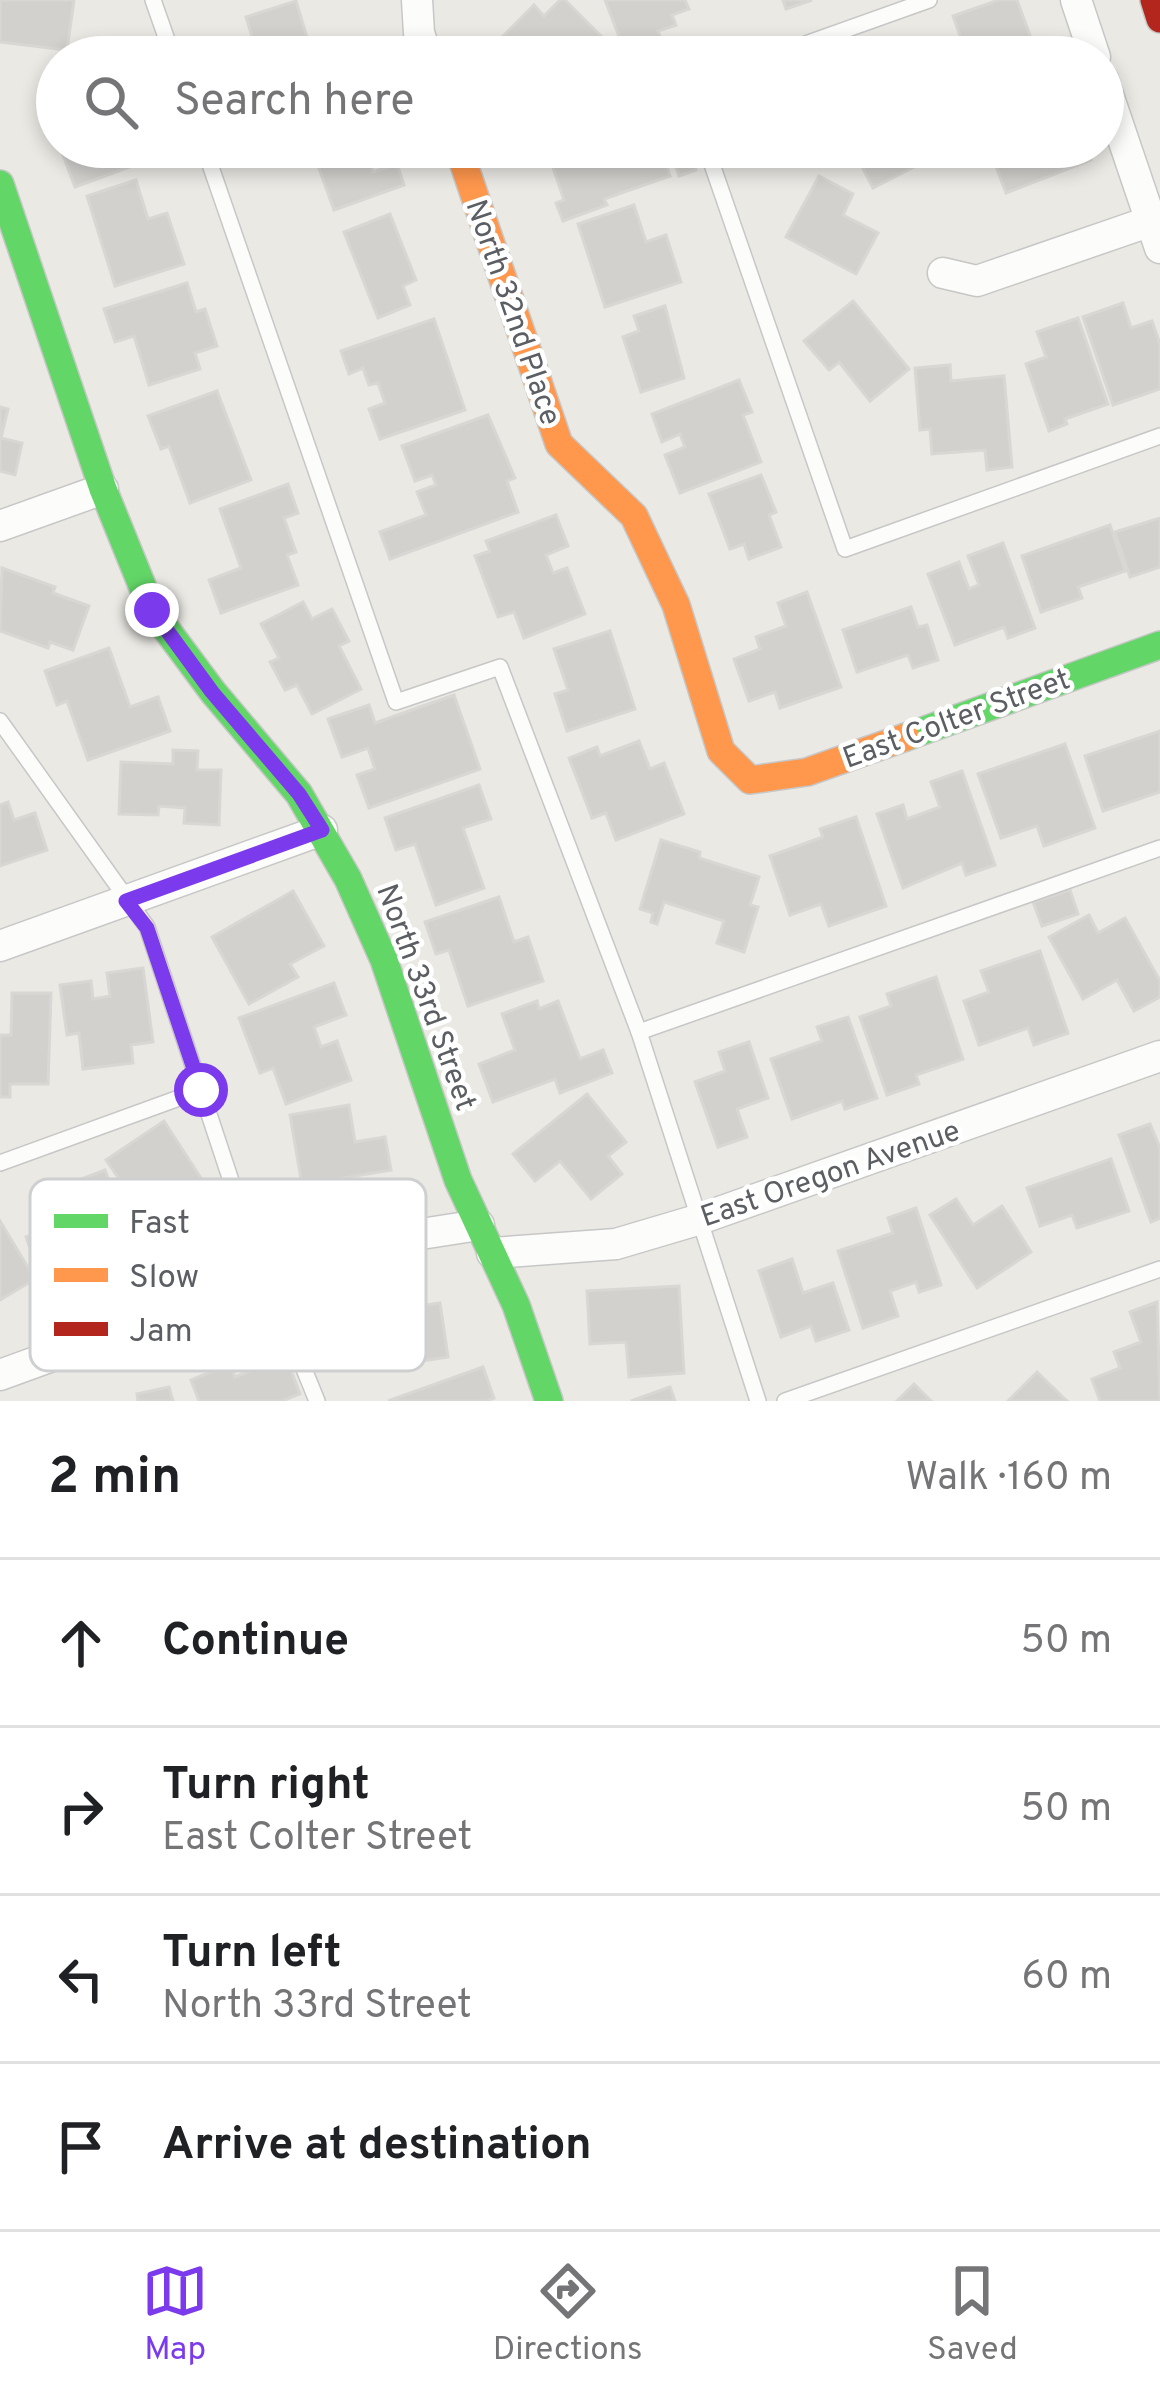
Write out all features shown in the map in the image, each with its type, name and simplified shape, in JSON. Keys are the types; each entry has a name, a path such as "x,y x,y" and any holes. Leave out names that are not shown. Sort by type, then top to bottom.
{"street":[{"path":"417,0 420,36"},
{"path":"1076,0 1088,36"},
{"path":"1154,0 1160,19"},
{"path":"943,273 977,281 1155,234 1124,142"},
{"name":"North 32nd Place","path":"465,168 559,444 634,516 676,605 721,751 750,779"},
{"name":"North 33rd Street","path":"0,184 103,489 152,610 212,692 299,794 322,830 384,960 458,1180 516,1305 549,1401"},
{"path":"0,526 103,489"},
{"name":"East Colter Street","path":"750,779 807,772 1160,645"},
{"path":"0,946 322,830"},
{"name":"East Oregon Avenue","path":"426,1241 616,1244 697,1220 1160,1056"},
{"name":"East Oregon Avenue","path":"0,1375 30,1364"}],"lane":[{"path":"153,0 166,36"},
{"path":"828,36 929,0"},
{"path":"211,168 396,702 500,667 639,1032 758,1401"},
{"path":"713,168 844,550 1160,436"},
{"path":"3,730 147,928 232,1179"},
{"path":"639,1032 1160,848"},
{"path":"0,1163 201,1090"},
{"path":"785,1401 1160,1269"},
{"path":"305,1371 317,1401"}],"building":[{"path":"0,0 74,0 69,36 36,36 36,46 0,42"},
{"path":"565,0 601,36 503,36 534,5 544,16"},
{"path":"605,0 685,0 689,9 672,15 676,25 658,31 660,36 619,36"},
{"path":"783,0 812,0 786,9"},
{"path":"999,0 1017,0 1030,36 960,36 953,16"},
{"path":"296,1 307,36 252,36 246,17"},
{"path":"68,168 127,168 75,187"},
{"path":"319,168 372,168 373,172 398,168 404,185 334,210"},
{"path":"553,168 667,168 670,176 604,199 607,205 563,221 556,203 564,200"},
{"path":"677,168 695,168 696,170 679,176"},
{"path":"863,168 912,168 873,188"},
{"path":"997,168 1070,168 1006,193"},
{"path":"819,176 853,194 843,215 878,233 856,274 786,237"},
{"path":"136,180 148,219 167,213 184,264 115,286 87,196"},
{"path":"634,205 646,242 666,235 681,282 605,307 578,224"},
{"path":"390,214 416,280 403,286 410,305 378,318 344,232"},
{"path":"187,283 196,312 205,309 217,346 195,353 200,369 149,385 134,336 115,342 104,309"},
{"path":"853,301 909,369 870,401 839,362 829,370 804,341"},
{"path":"1123,303 1131,328 1152,321 1160,344 1160,389 1113,405 1083,317"},
{"path":"665,306 684,378 641,392 623,337 639,331 634,316"},
{"path":"1078,318 1108,404 1065,419 1067,424 1049,431 1026,364 1046,357 1037,332"},
{"path":"434,319 465,410 380,439 369,409 385,403 378,383 369,385 363,368 349,374 341,351"},
{"path":"950,365 951,381 1004,376 1012,467 987,470 985,450 932,454 930,429 920,430 915,368"},
{"path":"739,380 752,412 743,415 761,462 680,493 665,455 685,447 680,434 662,442 652,414"},
{"path":"217,391 251,480 190,503 169,446 161,449 148,416"},
{"path":"0,407 8,409 1,438 22,443 15,475 0,471"},
{"path":"488,415 515,478 507,481 518,512 390,559 380,532 426,515 417,492 436,485 432,475 415,481 402,446"},
{"path":"761,475 776,512 769,515 781,547 749,559 744,544 730,549 709,494"},
{"path":"288,484 298,513 284,518 296,552 287,555 298,585 221,613 209,580 241,568 220,509"},
{"path":"556,515 568,546 546,555 553,573 567,568 585,614 524,638 514,612 498,617 475,556 490,551 486,541"},
{"path":"1160,518 1160,567 1130,577 1115,532"},
{"path":"1110,525 1125,571 1078,587 1082,598 1041,612 1022,556"},
{"path":"1003,543 1035,628 1008,638 1004,627 955,645 928,574 959,562 969,589 979,585 968,556"},
{"path":"2,568 55,587 53,593 89,606 73,650 50,642 48,648 0,631"},
{"path":"807,592 841,687 780,708 775,692 749,701 734,659 760,649 756,637 786,626 778,603"},
{"path":"303,602 312,619 332,609 349,641 339,646 361,689 312,714 297,685 285,690 270,662 279,658 261,624"},
{"path":"911,607 918,627 927,625 938,660 913,668 908,655 857,672 843,630"},
{"path":"610,631 635,709 567,731 555,694 568,690 554,649"},
{"path":"109,648 130,707 158,697 170,731 88,760 67,701 57,705 45,671"},
{"path":"454,695 480,769 369,808 357,775 375,769 368,748 342,757 328,719 369,705 375,723"},
{"path":"1160,731 1160,792 1103,811 1085,756"},
{"path":"639,741 650,769 664,763 684,814 616,840 606,813 592,818 569,758 597,747 600,756"},
{"path":"1065,744 1095,828 1044,846 1037,826 1001,838 978,774"},
{"path":"173,750 198,751 197,770 221,770 219,825 184,823 185,808 159,806 158,815 119,814 121,762 173,764"},
{"path":"962,771 995,865 966,875 962,863 903,888 877,814 903,805 907,819 940,807 931,782"},
{"path":"479,785 491,819 463,828 484,888 436,905 415,844 396,850 385,818"},
{"path":"8,802 14,820 35,813 47,850 0,866 0,805"},
{"path":"856,817 886,906 829,926 821,904 790,915 770,856 823,837 820,829"},
{"path":"661,840 759,877 750,905 758,907 744,952 717,943 724,921 664,902 657,924 651,922 653,913 640,909"},
{"path":"1070,890 1078,914 1042,926 1033,902"},
{"path":"293,891 324,946 290,964 298,977 249,1004 212,937"},
{"path":"499,897 514,942 528,937 543,981 468,1006 449,950 436,954 425,922"},
{"path":"1089,915 1098,933 1125,918 1160,981 1160,997 1134,1011 1117,980 1083,999 1049,937"},
{"path":"1040,951 1068,1033 1034,1045 1028,1028 979,1045 964,1001 989,992 981,971"},
{"path":"143,968 153,1042 131,1045 133,1063 83,1069 79,1033 67,1035 60,985 91,981 93,999 110,996 107,973"},
{"path":"936,977 963,1059 916,1075 919,1084 887,1095 860,1017 891,1006 887,994"},
{"path":"334,983 346,1015 314,1027 321,1047 337,1041 351,1080 286,1104 273,1068 260,1073 239,1018"},
{"path":"12,993 51,993 48,1084 10,1084 10,1097 0,1097 0,1035 11,1035"},
{"path":"537,1001 539,1009 558,1001 580,1059 603,1050 612,1073 560,1093 555,1079 493,1102 479,1064 515,1050 502,1014"},
{"path":"848,1017 877,1098 845,1109 842,1101 792,1119 771,1059 822,1041 817,1027"},
{"path":"749,1042 768,1098 737,1109 747,1137 718,1147 695,1082 725,1071 719,1052"},
{"path":"587,1094 626,1142 608,1156 622,1174 591,1199 560,1161 535,1181 513,1154"},
{"path":"349,1105 355,1142 385,1137 391,1170 338,1179 301,1179 290,1115"},
{"path":"164,1121 202,1179 119,1179 106,1160"},
{"path":"1150,1124 1160,1148 1160,1218 1151,1222 1119,1135"},
{"path":"1111,1159 1129,1211 1077,1228 1072,1215 1040,1226 1027,1188"},
{"path":"105,1170 108,1179 82,1179"},
{"path":"956,1199 973,1225 1002,1206 1031,1252 977,1288 930,1215"},
{"path":"916,1208 941,1285 919,1292 916,1282 890,1291 898,1316 863,1328 838,1251 893,1233 888,1218"},
{"path":"0,1221 30,1271 30,1282 0,1300"},
{"path":"792,1259 803,1293 833,1283 849,1330 816,1341 811,1326 781,1337 759,1271"},
{"path":"679,1286 684,1373 629,1377 626,1342 590,1344 587,1291"},
{"path":"1157,1302 1160,1401 1100,1401 1092,1379 1120,1368 1114,1352 1141,1342 1130,1312"},
{"path":"440,1303 448,1357 426,1360 426,1305"},
{"path":"483,1367 494,1398 486,1401 388,1401"},
{"path":"213,1371 233,1371 235,1377 250,1371 291,1371 300,1394 282,1401 199,1401 191,1380"},
{"path":"1037,1372 1067,1401 1008,1401"},
{"path":"914,1384 931,1401 897,1401"},
{"path":"169,1387 173,1401 138,1401 137,1394"},
{"path":"670,1387 675,1401 631,1401"}],"traffic: fast":[{"path":"0,184 103,489 152,610 299,794 348,879 384,960 458,1180 516,1305 549,1401"},
{"path":"906,737 1160,645"}],"traffic: slow":[{"path":"465,168 559,444 634,516 676,605 721,751 750,780 807,772 906,737"}],"traffic: jam":[{"path":"1154,0 1160,19"}],"route":[{"path":"152,610 212,692 299,794 322,830 126,901 147,928 201,1090"}]}
